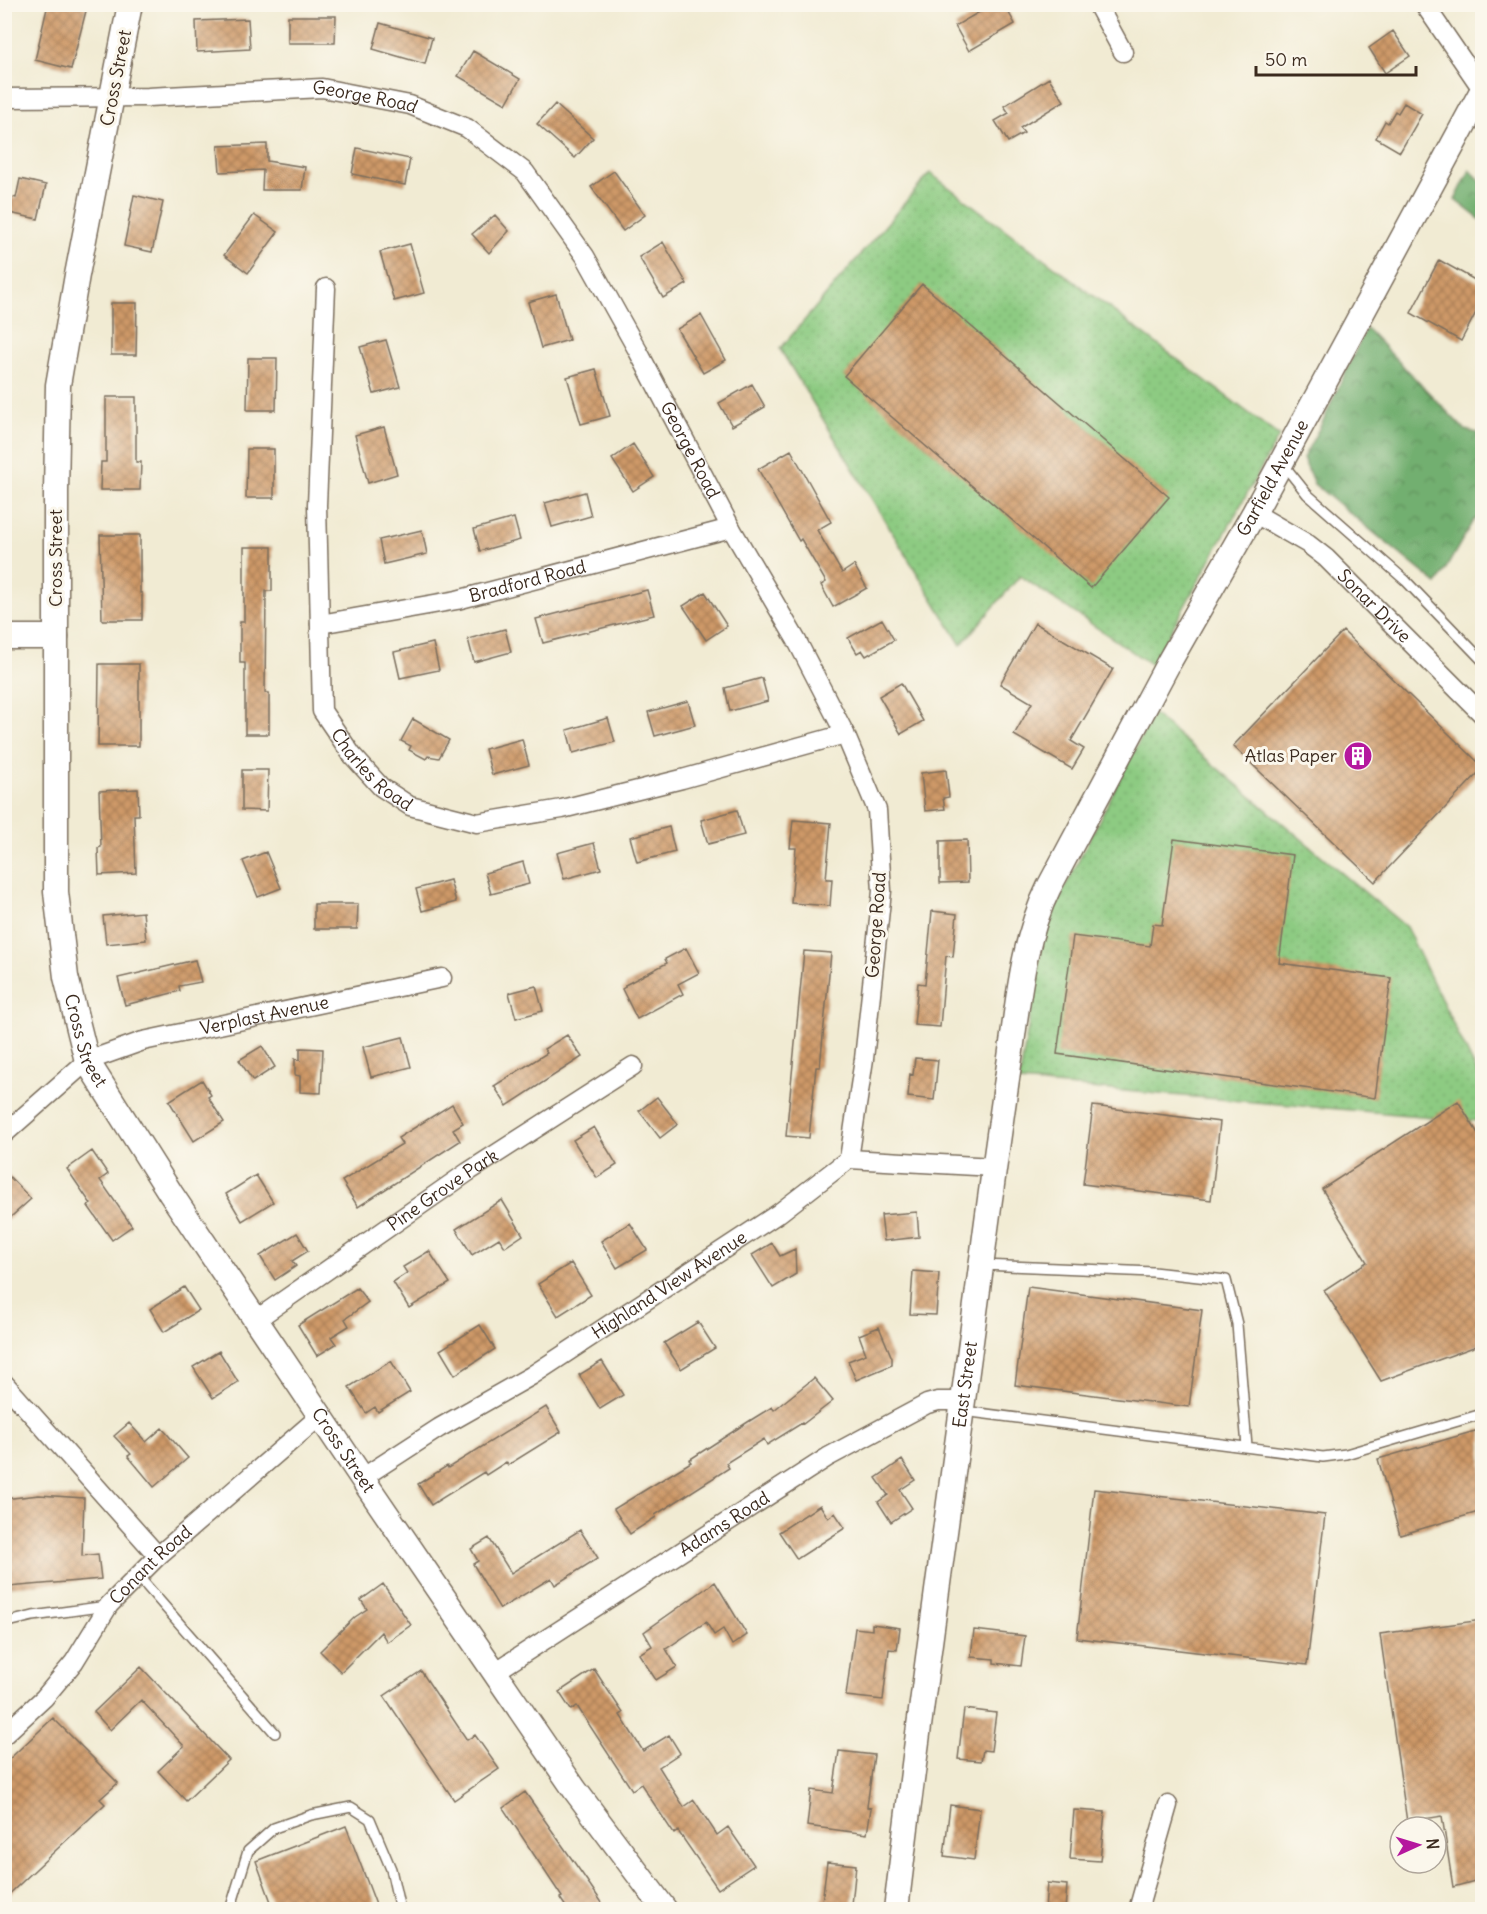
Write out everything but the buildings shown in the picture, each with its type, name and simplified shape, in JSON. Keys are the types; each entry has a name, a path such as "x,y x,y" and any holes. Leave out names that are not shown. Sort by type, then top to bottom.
{"street":[{"name":"Cross Street","path":"130,4 58,385 56,892 66,977 87,1061 171,1194 362,1478 575,1790 664,1910"},
{"path":"1097,4 1123,52"},
{"path":"1424,4 1482,90"},
{"name":"George Road","path":"4,98 220,94 322,88 410,105 467,128 525,172 585,256 638,351 731,528 797,641 845,734 877,810 882,891 864,1059 849,1159"},
{"name":"Garfield Avenue","path":"1060,866 1165,669 1254,513 1482,90"},
{"name":"Charles Road","path":"326,288 317,505 322,711 352,755 381,787 410,806 477,824 562,809 845,734"},
{"name":"Sonar Drive","path":"1254,513 1308,544 1326,558 1482,714"},
{"name":"Bradford Road","path":"320,624 457,600 731,528"},
{"path":"4,637 56,637"},
{"name":"East Street","path":"896,1910 917,1730 1016,1016 1031,932 1041,903 1060,866"},
{"name":"Verplast Avenue","path":"87,1061 143,1041 442,978"},
{"path":"4,1134 87,1061"},
{"name":"Pine Grove Park","path":"257,1319 468,1172 633,1066"},
{"path":"849,1159 994,1167"},
{"name":"Highland View Avenue","path":"362,1478 439,1428 531,1376 779,1213 849,1159"},
{"path":"4,1383 158,1556"},
{"name":"Adams Road","path":"495,1672 828,1457 927,1404 938,1401 963,1406"},
{"name":"Conant Road","path":"4,1735 45,1698 74,1662 109,1605 158,1556 320,1416"},
{"path":"1138,1910 1168,1805"}],"lane":[{"path":"1281,462 1307,494 1406,581 1482,660"},
{"path":"982,1266 1153,1272 1226,1280 1237,1324 1247,1447"},
{"path":"963,1406 1315,1456 1339,1455 1482,1414"},
{"path":"138,1576 275,1733"},
{"path":"4,1623 33,1616 109,1605"},
{"path":"230,1910 248,1851 274,1828 311,1815 351,1807 370,1819 391,1869 400,1910"}],"green space":[{"path":"1470,170 1482,182 1482,221 1455,200"},
{"path":"930,173 1279,436 1152,665 1020,576 961,645 780,349"},
{"path":"1366,328 1465,430 1482,434 1482,515 1473,521 1437,584 1314,484 1303,458 1322,423"},
{"path":"1153,714 1406,927 1482,1083 1479,1121 1019,1082 1045,927"}],"place":[{"name":"Atlas Paper","path":"1358,756"}]}
